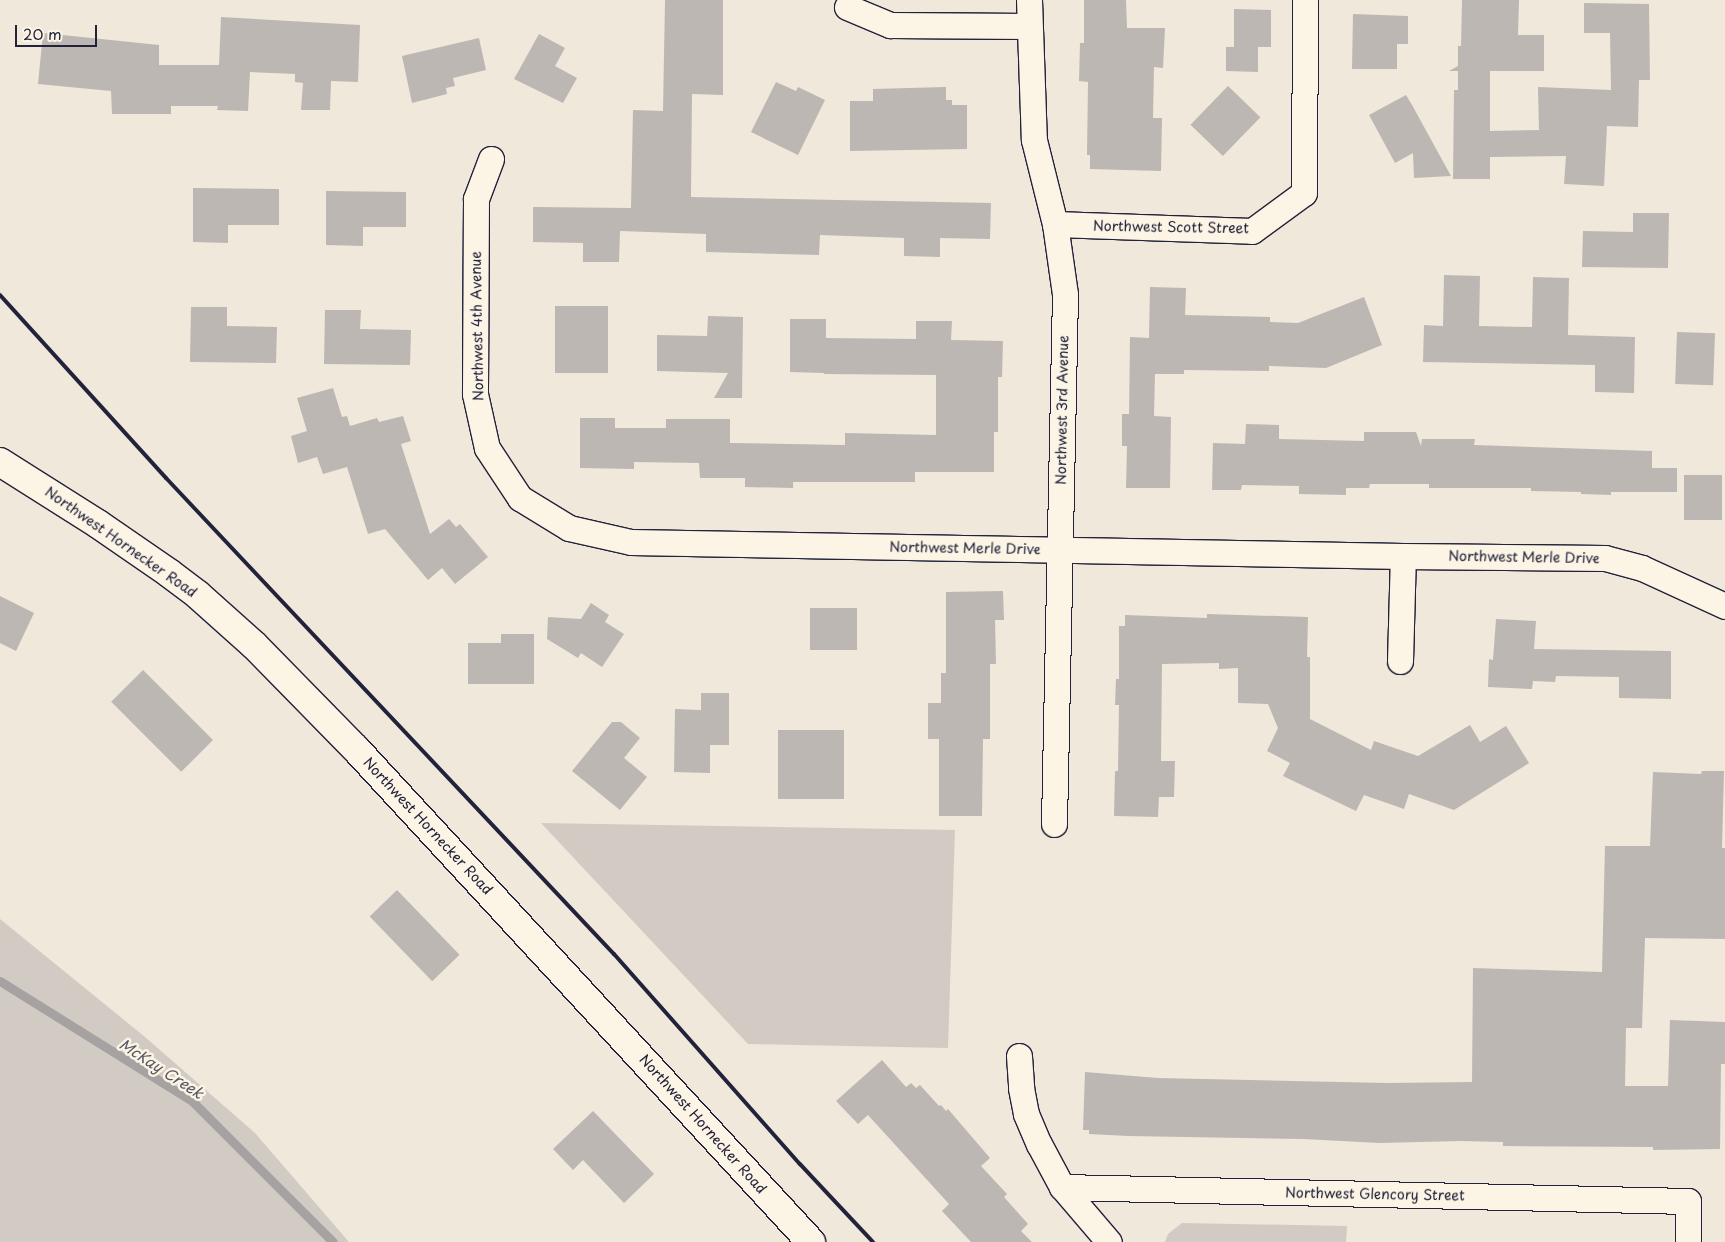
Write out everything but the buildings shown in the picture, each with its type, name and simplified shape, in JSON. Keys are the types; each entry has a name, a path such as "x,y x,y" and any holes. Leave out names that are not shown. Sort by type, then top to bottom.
{"street":[{"name":"Northwest 3rd Avenue","path":"1029,0 1028,26 1034,140 1056,224 1065,294 1054,824"},
{"name":"Northwest Scott Street","path":"1056,224 1252,231 1304,193 1304,0"},
{"path":"847,8 890,25 1028,26"},
{"name":"Northwest 4th Avenue","path":"491,159 476,199 475,394 486,448 520,498 534,507"},
{"name":"Northwest Hornecker Road","path":"0,462 98,524 169,573 198,595 254,645 363,756 811,1242"},
{"name":"Northwest Merle Drive","path":"534,507 569,528 630,542 1605,558 1642,568 1725,606"},
{"path":"1400,661 1402,556"},
{"path":"1020,1056 1021,1088 1026,1114 1039,1144 1062,1187 1110,1242"},
{"name":"Northwest Glencory Street","path":"1062,1187 1688,1201 1688,1242"}],"shaded area":[{"path":"541,823 955,830 948,1048 748,1044"},
{"path":"0,919 145,1037 255,1133 349,1242 0,1242"},
{"path":"1182,1223 1347,1226 1346,1242 1165,1242 1168,1234"}],"waterway":[{"name":"McKay Creek","path":"0,981 192,1101 333,1242"}],"railway":[{"path":"0,295 166,478 614,954 800,1164 873,1242"}]}
